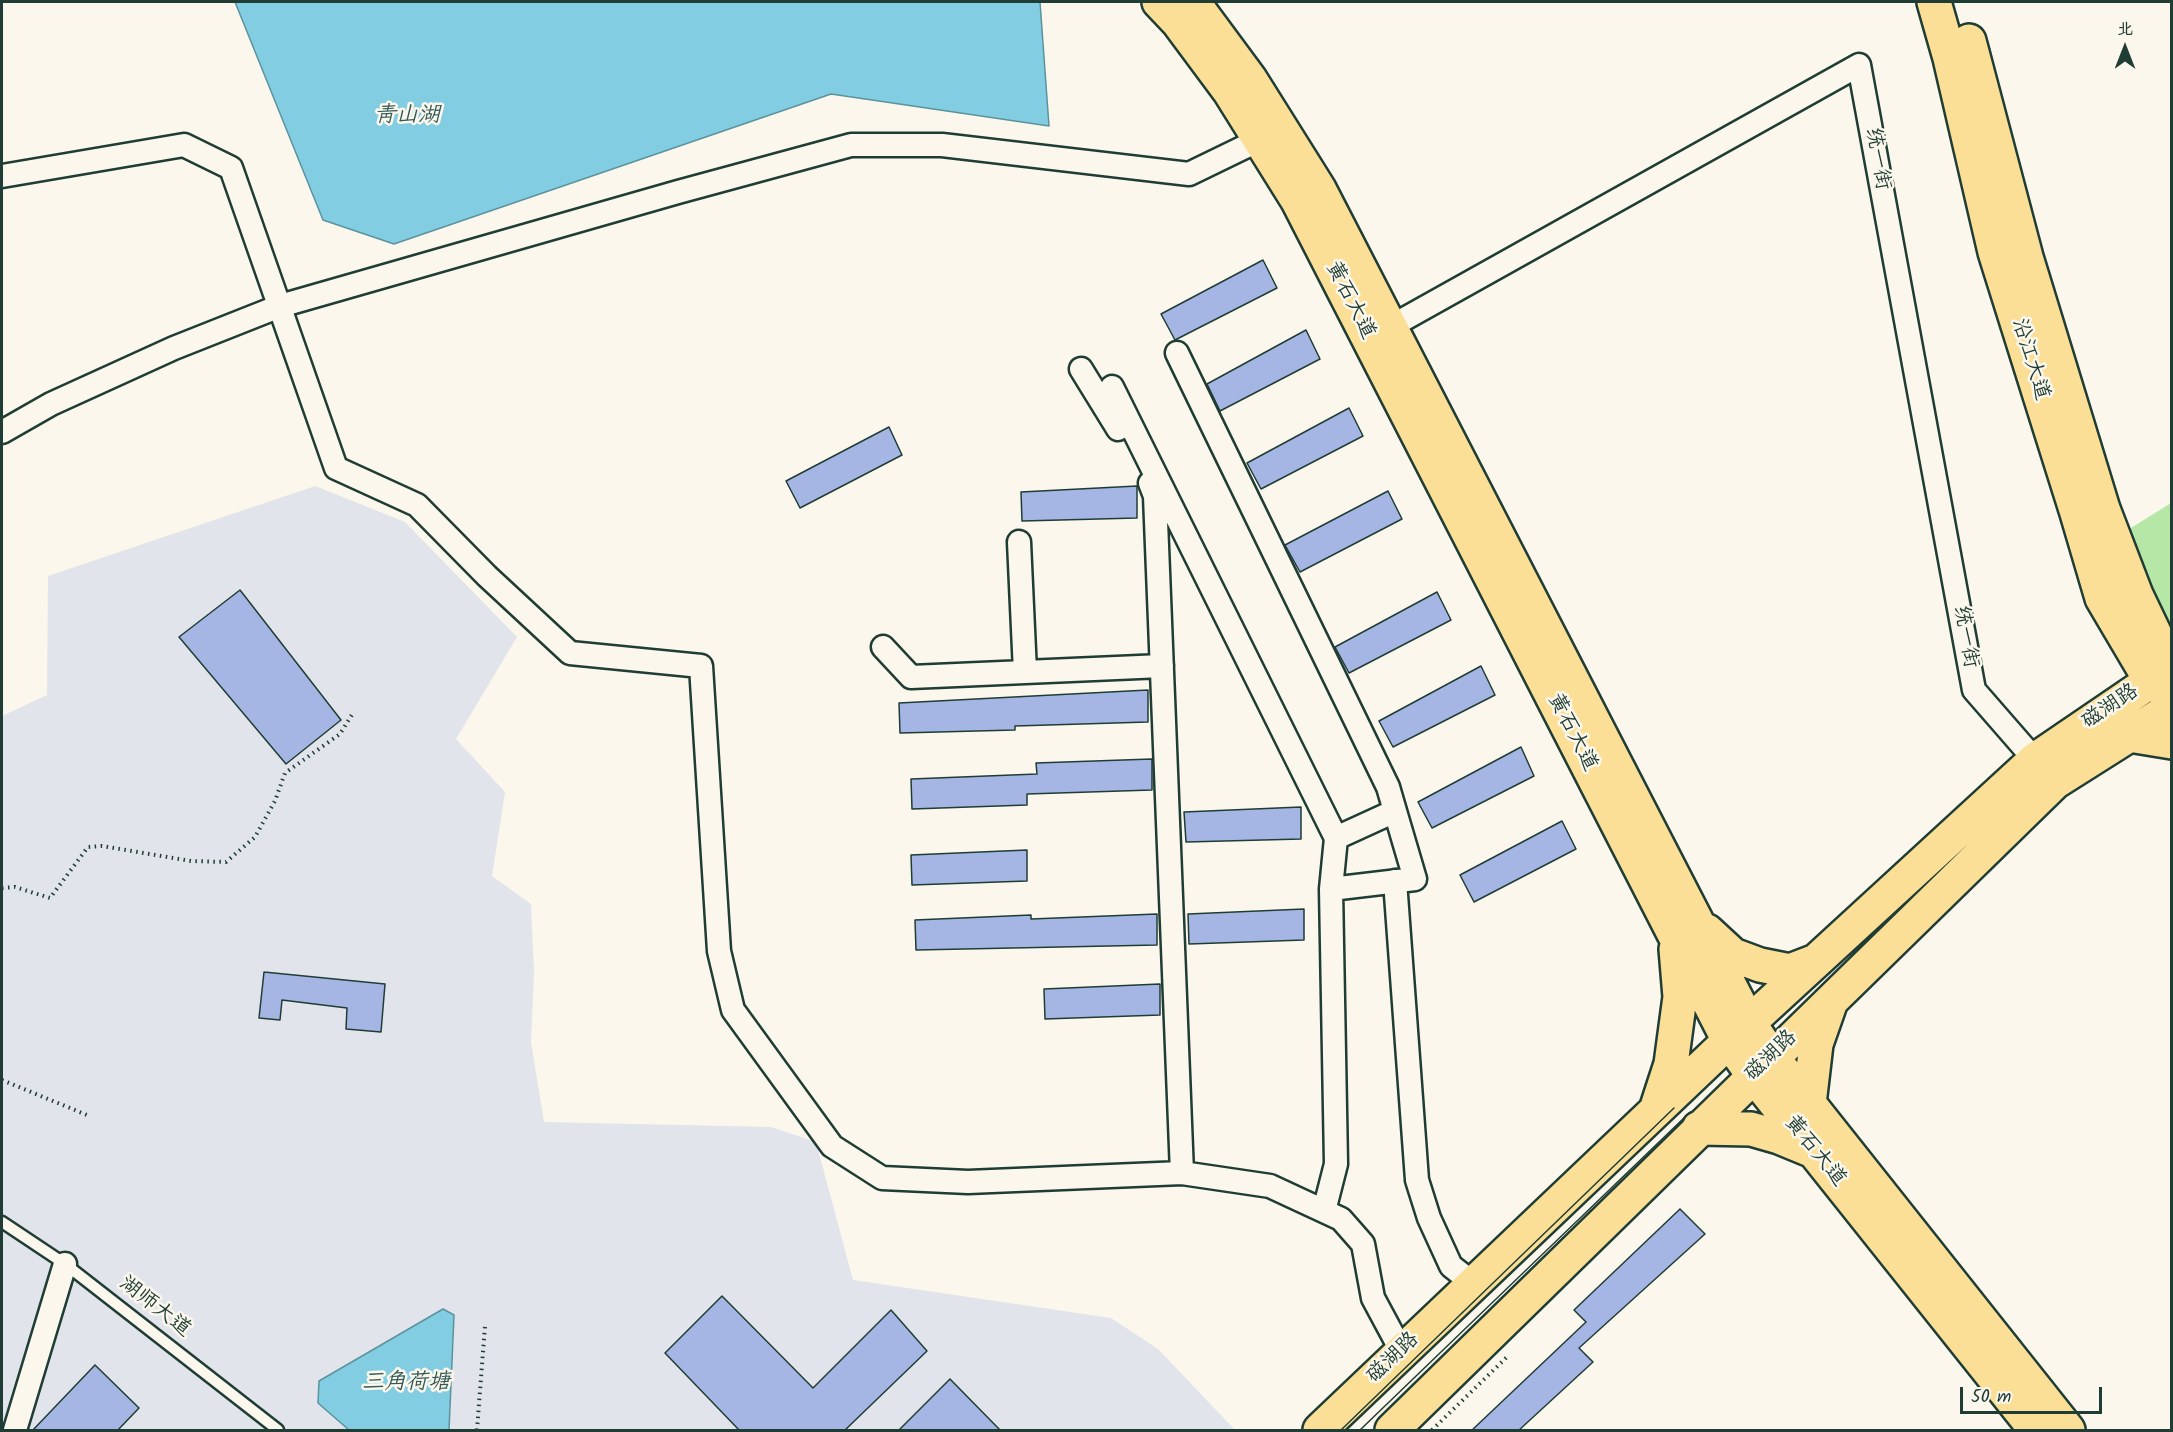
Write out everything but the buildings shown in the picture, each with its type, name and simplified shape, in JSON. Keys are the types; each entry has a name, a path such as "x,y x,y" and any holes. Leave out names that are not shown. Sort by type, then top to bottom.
{"main road":[{"name":"黄石大道","path":"1159,2 1178,22 1224,83 1319,189 1390,327 1739,1032 1814,1152 2036,1431"},
{"name":"黄石大道","path":"1193,2 1250,79 1298,201 1687,929"},
{"name":"沿江大道","path":"1934,2 1950,58 1995,252 2102,598 2126,639 2165,682"},
{"name":"沿江大道","path":"1957,2 2026,257 2103,510 2136,595 2165,682"},
{"path":"2111,708 2126,639"},
{"name":"磁湖路","path":"1320,1431 1739,1032 2035,760 2111,708 2165,682"},
{"name":"磁湖路","path":"1392,1431 1762,1066 2055,782 2172,708"},
{"path":"2128,735 2172,742"},
{"path":"1655,1112 1671,1064 1687,929 1733,955 1760,965 1790,971 1817,960"},
{"path":"1809,1104 1816,1044 1831,1000"},
{"name":"黄石大道","path":"1762,1066 1809,1104 2068,1431"},
{"path":"1699,1128 1751,1129 1779,1137 1814,1152"}],"street":[{"name":"统一街","path":"1390,327 1859,65 1974,690 2035,760"},
{"path":"2,432 51,404 164,353 280,306 851,145 942,145 1189,174 1270,133"},
{"path":"2,176 184,145 231,168 336,468 417,505 487,576 570,653 701,666 719,951 733,1010 832,1146 882,1178 968,1182 1182,1173 1270,1186 1341,1219 1363,1244 1373,1298 1402,1352"},
{"path":"1177,353 1388,787 1415,879 1331,889"},
{"path":"1081,369 1146,474 1155,496 1182,1173"},
{"path":"1112,387 1336,838 1331,889 1336,1164 1324,1211"},
{"path":"1019,542 1025,672"},
{"path":"883,647 911,677 1162,666"},
{"path":"1336,838 1395,812"},
{"path":"1395,881 1417,1180 1429,1218 1450,1266 1473,1284"},
{"path":"15,1431 65,1264"}],"lane":[{"name":"湖师大道","path":"2,1222 65,1264 278,1431"}],"path":[{"path":"2,888 15,887 50,898 88,847 102,846 191,861 226,862 255,837 275,801 285,773 340,734 353,713"},
{"path":"2,1080 87,1115"},
{"path":"477,1431 485,1326"},
{"path":"1432,1431 1509,1355"}],"shaded area":[{"path":"315,486 405,522 517,637 456,739 505,792 492,876 531,904 534,973 531,1042 544,1122 771,1127 816,1142 853,1280 1111,1318 1158,1349 1235,1430 2,1430 2,716 47,695 48,576"}],"green space":[{"path":"2171,503 2171,629 2123,533"}],"water":[{"name":"青山湖","path":"235,2 1040,2 1049,126 831,94 394,244 323,220"},
{"name":"三角荷塘","path":"443,1309 454,1315 449,1430 349,1430 318,1403 319,1381"}],"tram line":[{"path":"1341,1430 1674,1108"},
{"path":"1360,1430 1685,1117"}]}
